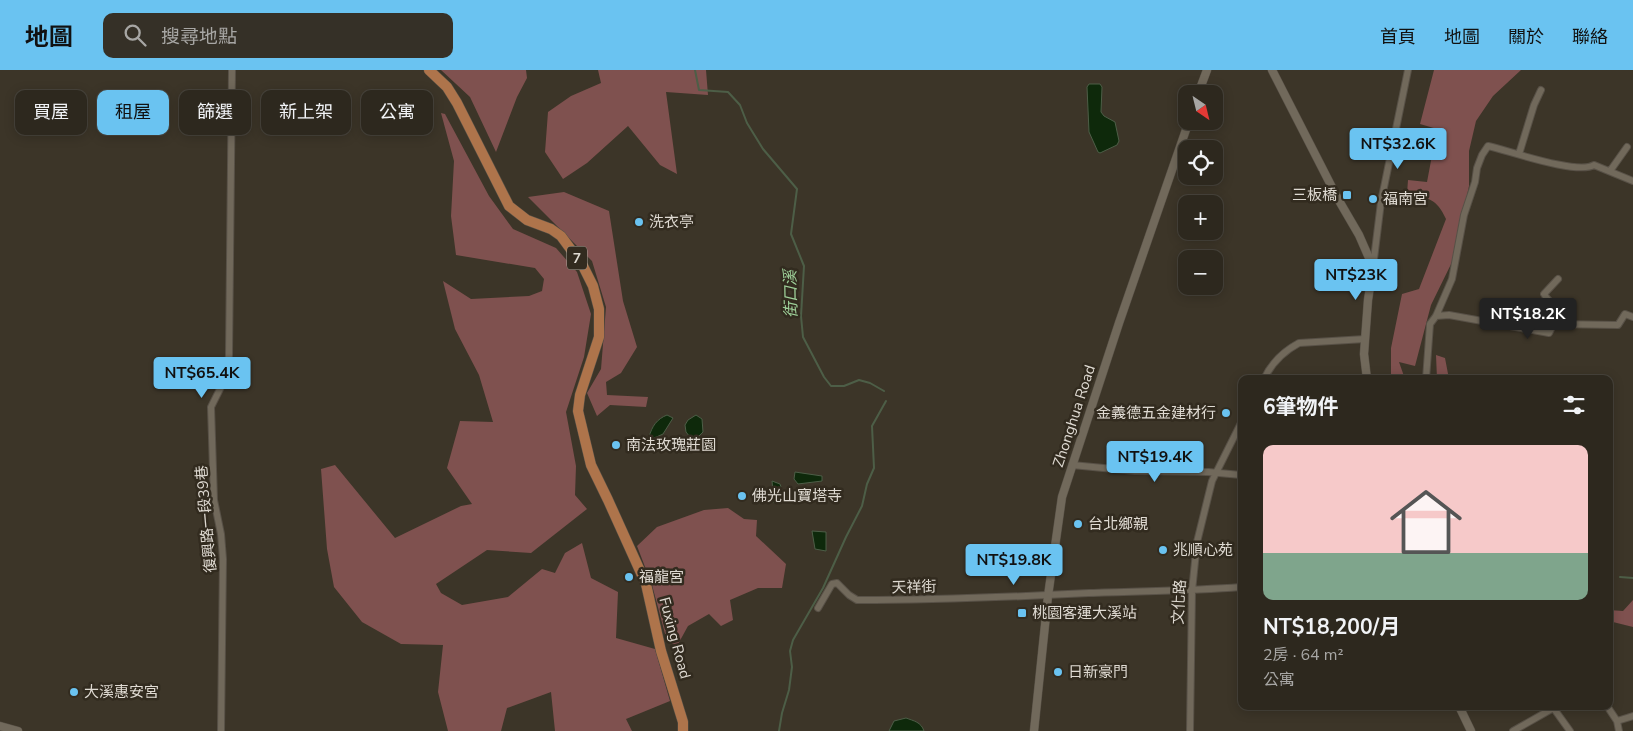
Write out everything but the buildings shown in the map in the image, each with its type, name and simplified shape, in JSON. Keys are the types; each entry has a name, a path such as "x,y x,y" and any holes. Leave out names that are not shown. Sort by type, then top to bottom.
{"main road":[{"name":"Fuxing Road","path":"429,70 447,87 457,103 509,206 528,220 551,228 561,236 583,266 593,286 598,309 599,337 580,394 578,411 591,465 646,584 661,651 684,722 683,731"}],"street":[{"name":"復興路一段39巷","path":"221,731 223,559 221,534 214,500 211,407 228,375 232,70"},
{"path":"1201,85 1207,70"},
{"path":"1272,70 1338,199 1359,235 1373,267"},
{"path":"1367,375 1364,354 1368,300 1381,202 1408,70"},
{"path":"1519,154 1534,105 1541,90"},
{"name":"Zhonghua Road","path":"1034,731 1048,596 1062,497 1186,130"},
{"path":"1426,375 1430,324 1436,316 1452,279 1464,215 1476,182 1477,168 1482,154 1488,146 1564,166 1590,168 1594,165 1633,181"},
{"path":"1610,171 1627,147"},
{"path":"1436,316 1449,315 1549,333 1554,324 1555,312 1544,294 1558,279"},
{"path":"1554,324 1618,325 1625,314 1633,317"},
{"path":"1266,375 1268,369 1289,348 1298,343 1365,339"},
{"name":"文化路","path":"1190,731 1192,591 1197,542 1212,482 1238,429"},
{"path":"1072,465 1135,471 1217,472 1238,475"},
{"name":"天祥街","path":"818,608 832,584 836,583 849,596 857,600 1048,596 1192,591 1238,587"},
{"path":"1461,710 1471,731"},
{"path":"1513,731 1549,710"},
{"path":"1556,710 1570,731"},
{"path":"1610,710 1617,722 1619,731"},
{"path":"1617,722 1633,716"},
{"path":"0,726 18,731"}],"shaded area":[{"path":"441,70 526,70 527,78 517,97 496,152 470,97"},
{"path":"598,70 706,70 708,95 666,92 677,174 660,165 628,126 587,163 563,179 545,152 548,112 571,96 601,83"},
{"path":"1434,70 1521,70 1493,96 1476,121 1469,151 1469,186 1454,258 1431,305 1415,366 1399,362 1404,375 1391,375 1391,348 1402,294 1419,289 1446,219 1443,212 1431,200 1407,194 1408,180 1427,182 1437,129 1420,124"},
{"path":"1089,84 1100,84 1102,87 1101,112 1104,116 1115,122 1119,141 1117,145 1100,153 1089,132 1087,87"},
{"path":"441,113 445,114 489,196 513,229 556,248 577,272 591,314 584,357 566,412 576,466 575,495 587,509 531,553 487,550 436,584 441,593 462,605 508,597 542,569 555,573 565,553 582,543 591,578 618,592 616,638 655,649 670,701 626,719 632,731 555,731 551,692 507,708 501,731 448,731 438,692 443,645 401,644 362,622 334,587 327,549 321,469 335,465 395,538 461,506 472,504 447,468 460,421 493,422 479,375 455,329 443,281 471,299 529,296 542,291 544,279 535,268 456,255 451,216 454,161"},
{"path":"564,192 609,211 623,301 637,347 621,373 606,382 607,395 648,397 646,407 610,405 597,416 587,393 601,369 606,307 592,261 528,197"},
{"path":"1436,355 1445,358 1448,375 1437,375"},
{"path":"667,415 673,418 663,434 652,439 649,437 655,423"},
{"path":"696,415 702,419 703,432 699,436 690,437 686,432 685,425 688,420"},
{"path":"795,472 822,476 822,481 798,484 794,479"},
{"path":"772,481 780,484 783,493 782,497 774,503"},
{"path":"728,508 744,519 757,520 756,536 786,564 782,588 758,588 730,600 733,620 721,626 709,614 688,626 677,646 667,641 652,585 637,546 657,527 704,510"},
{"path":"812,531 826,532 826,551 815,549"},
{"path":"1633,600 1633,627 1613,622 1613,610 1623,611"},
{"path":"906,718 919,724 924,731 889,731 894,721"}],"waterway":[{"name":"街口溪","path":"695,70 699,90 728,92 740,105 747,123 763,149 797,189 791,234 804,266 801,316 803,337 824,377 831,386 844,386 859,380 870,383 884,391"},
{"name":"街口溪","path":"779,731 789,690 792,667 790,651 793,640 823,588 862,506 867,484 874,468 872,426 886,401"},
{"path":"1620,577 1633,578"}],"place":[{"name":"三板橋","path":"1347,195"},
{"name":"福南宮","path":"1373,199"},
{"name":"洗衣亭","path":"639,222"},
{"name":"金義德五金建材行","path":"1226,413"},
{"name":"南法玫瑰莊園","path":"616,445"},
{"name":"佛光山寶塔寺","path":"742,496"},
{"name":"台北鄉親","path":"1078,524"},
{"name":"兆順心苑","path":"1163,550"},
{"name":"福龍宮","path":"629,577"},
{"name":"桃園客運大溪站","path":"1022,613"},
{"name":"日新豪門","path":"1058,672"},
{"name":"大溪惠安宮","path":"74,692"}]}
